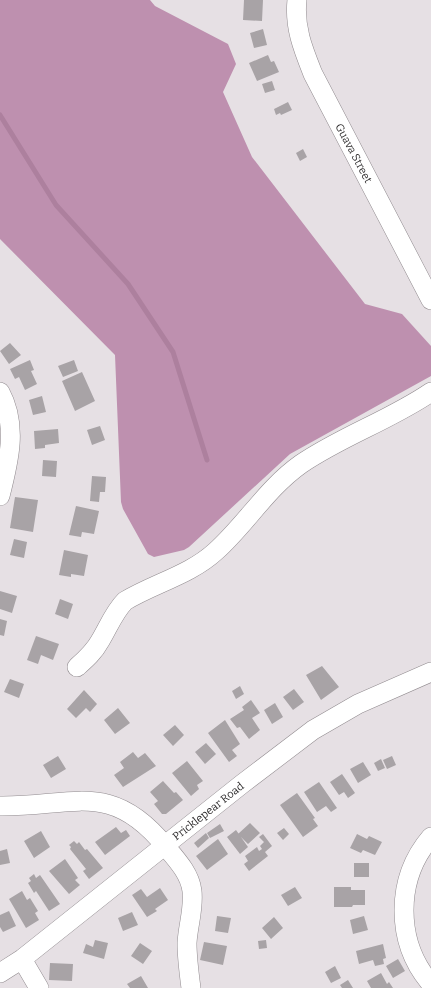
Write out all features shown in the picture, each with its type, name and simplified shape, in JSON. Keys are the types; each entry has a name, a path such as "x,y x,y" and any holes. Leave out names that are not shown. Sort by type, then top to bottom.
{"street":[{"name":"Guava Street","path":"296,0 298,36 313,74 431,300"},
{"path":"0,392 6,404 11,431 10,449 0,496"},
{"path":"77,667 88,658 96,647 119,607 126,601 202,562 216,551 271,491 301,464 324,450 414,403 431,392"},
{"name":"Pricklepear Road","path":"0,973 22,959 112,889 164,845 313,730 358,704 431,672"},
{"path":"0,816 8,806 73,800 109,804 134,815 164,845 189,878 192,891 192,908 188,943 188,969 191,988"},
{"path":"431,837 415,860 410,872 403,905 406,935 411,952 431,984"},
{"path":"22,959 39,988"}],"shaded area":[{"path":"0,0 150,0 155,6 228,44 236,64 223,92 252,157 365,304 402,314 431,346 431,376 290,454 184,550 154,557 148,554 123,509 121,502 115,355 0,239"}],"building":[{"path":"244,0 263,0 262,21 243,20"},
{"path":"263,29 267,45 254,48 250,33"},
{"path":"268,55 271,62 274,61 279,72 257,81 249,63"},
{"path":"272,81 275,90 265,93 262,84"},
{"path":"288,102 292,110 281,115 280,113 276,115 274,109"},
{"path":"303,149 307,157 300,161 296,153"},
{"path":"10,343 21,355 9,364 0,351"},
{"path":"30,360 34,370 31,371 37,384 25,390 19,377 15,379 10,369"},
{"path":"74,360 78,371 63,377 58,366"},
{"path":"82,372 95,401 75,411 62,381"},
{"path":"42,396 46,412 33,415 29,400"},
{"path":"100,426 105,440 92,445 87,430"},
{"path":"58,429 59,443 45,445 45,448 35,449 34,431"},
{"path":"43,460 57,461 56,477 42,476"},
{"path":"92,476 106,477 105,492 100,492 99,502 90,501"},
{"path":"15,497 38,500 33,532 10,528"},
{"path":"76,506 99,511 94,534 82,532 81,537 69,535"},
{"path":"14,539 27,542 24,558 10,555"},
{"path":"64,550 88,555 84,576 71,574 71,577 59,575"},
{"path":"0,591 17,596 12,613 0,609"},
{"path":"60,599 73,604 68,619 55,614"},
{"path":"0,619 7,621 4,636 0,635"},
{"path":"36,636 59,644 53,660 41,655 38,664 27,660"},
{"path":"322,666 339,687 321,700 306,675"},
{"path":"10,679 24,684 19,698 4,692"},
{"path":"240,686 244,694 236,699 232,691"},
{"path":"294,689 304,702 293,710 283,697"},
{"path":"84,690 97,704 90,712 86,708 76,718 67,709"},
{"path":"251,700 260,713 252,718 260,730 249,739 240,727 237,728 230,719 244,710 242,707"},
{"path":"275,703 283,717 272,724 264,710"},
{"path":"118,708 130,723 115,734 104,720"},
{"path":"225,720 240,744 232,750 237,756 229,762 208,733"},
{"path":"175,725 184,735 173,746 163,735"},
{"path":"206,743 216,754 205,764 195,752"},
{"path":"133,752 138,758 145,753 156,766 123,787 114,775 124,768 120,762"},
{"path":"58,756 66,769 51,778 43,765"},
{"path":"392,756 396,765 387,769 383,760"},
{"path":"381,759 385,768 378,771 374,763"},
{"path":"187,761 203,781 197,785 199,789 191,796 172,773"},
{"path":"363,762 371,775 358,783 350,769"},
{"path":"342,774 355,793 348,798 344,792 339,795 330,782"},
{"path":"163,781 183,800 166,814 162,814 154,804 158,801 150,792"},
{"path":"319,782 337,808 331,812 326,806 317,812 304,792"},
{"path":"297,793 315,818 313,819 318,826 303,837 280,805"},
{"path":"250,823 260,833 248,844 238,834"},
{"path":"220,824 224,831 210,838 207,833"},
{"path":"116,827 121,833 126,830 130,836 105,855 95,842"},
{"path":"284,828 289,834 283,840 277,833"},
{"path":"236,830 248,847 240,854 227,837"},
{"path":"41,831 50,847 34,858 24,841"},
{"path":"206,833 209,838 198,848 194,843"},
{"path":"263,834 272,846 265,852 268,856 249,871 244,864 248,861 245,856 257,847 259,851 262,849 260,846 264,842 259,837"},
{"path":"357,834 367,839 369,836 382,842 375,855 363,850 361,853 350,848"},
{"path":"218,839 228,854 207,870 196,856"},
{"path":"74,841 77,844 79,842 85,850 87,849 103,868 89,879 83,871 86,869 70,849 71,847 69,845"},
{"path":"7,849 10,863 0,865 0,851"},
{"path":"65,859 78,878 75,880 80,885 69,894 49,871"},
{"path":"354,863 369,863 369,877 354,877"},
{"path":"34,874 36,878 40,875 60,904 49,911 36,891 34,893 28,883 31,881 29,878"},
{"path":"295,887 302,898 288,906 281,895"},
{"path":"334,887 351,887 351,890 365,890 365,905 334,907"},
{"path":"160,888 168,900 155,909 157,911 147,917 132,895 141,889 147,897"},
{"path":"22,891 27,900 30,898 38,911 35,913 39,920 26,928 9,899"},
{"path":"9,911 16,926 3,932 0,927 0,915"},
{"path":"132,912 138,925 123,931 118,918"},
{"path":"217,916 231,918 228,933 215,931"},
{"path":"364,916 368,930 353,934 350,920"},
{"path":"274,917 283,928 271,939 262,928"},
{"path":"95,940 108,943 104,959 83,953 86,944 93,947"},
{"path":"266,940 267,948 259,949 258,941"},
{"path":"204,942 227,946 223,965 200,960"},
{"path":"140,943 152,951 143,964 131,956"},
{"path":"383,944 386,958 383,959 384,964 375,966 373,960 359,964 356,951"},
{"path":"398,959 405,971 393,978 386,966"},
{"path":"50,963 73,964 72,981 49,980"},
{"path":"335,966 341,978 331,983 325,972"},
{"path":"381,973 387,984 389,982 393,988 371,988 367,981"},
{"path":"141,976 148,988 130,988 127,984"},
{"path":"348,980 353,988 342,988 340,985"}],"waterway":[{"path":"0,115 56,205 128,284 173,352 207,460"}]}
